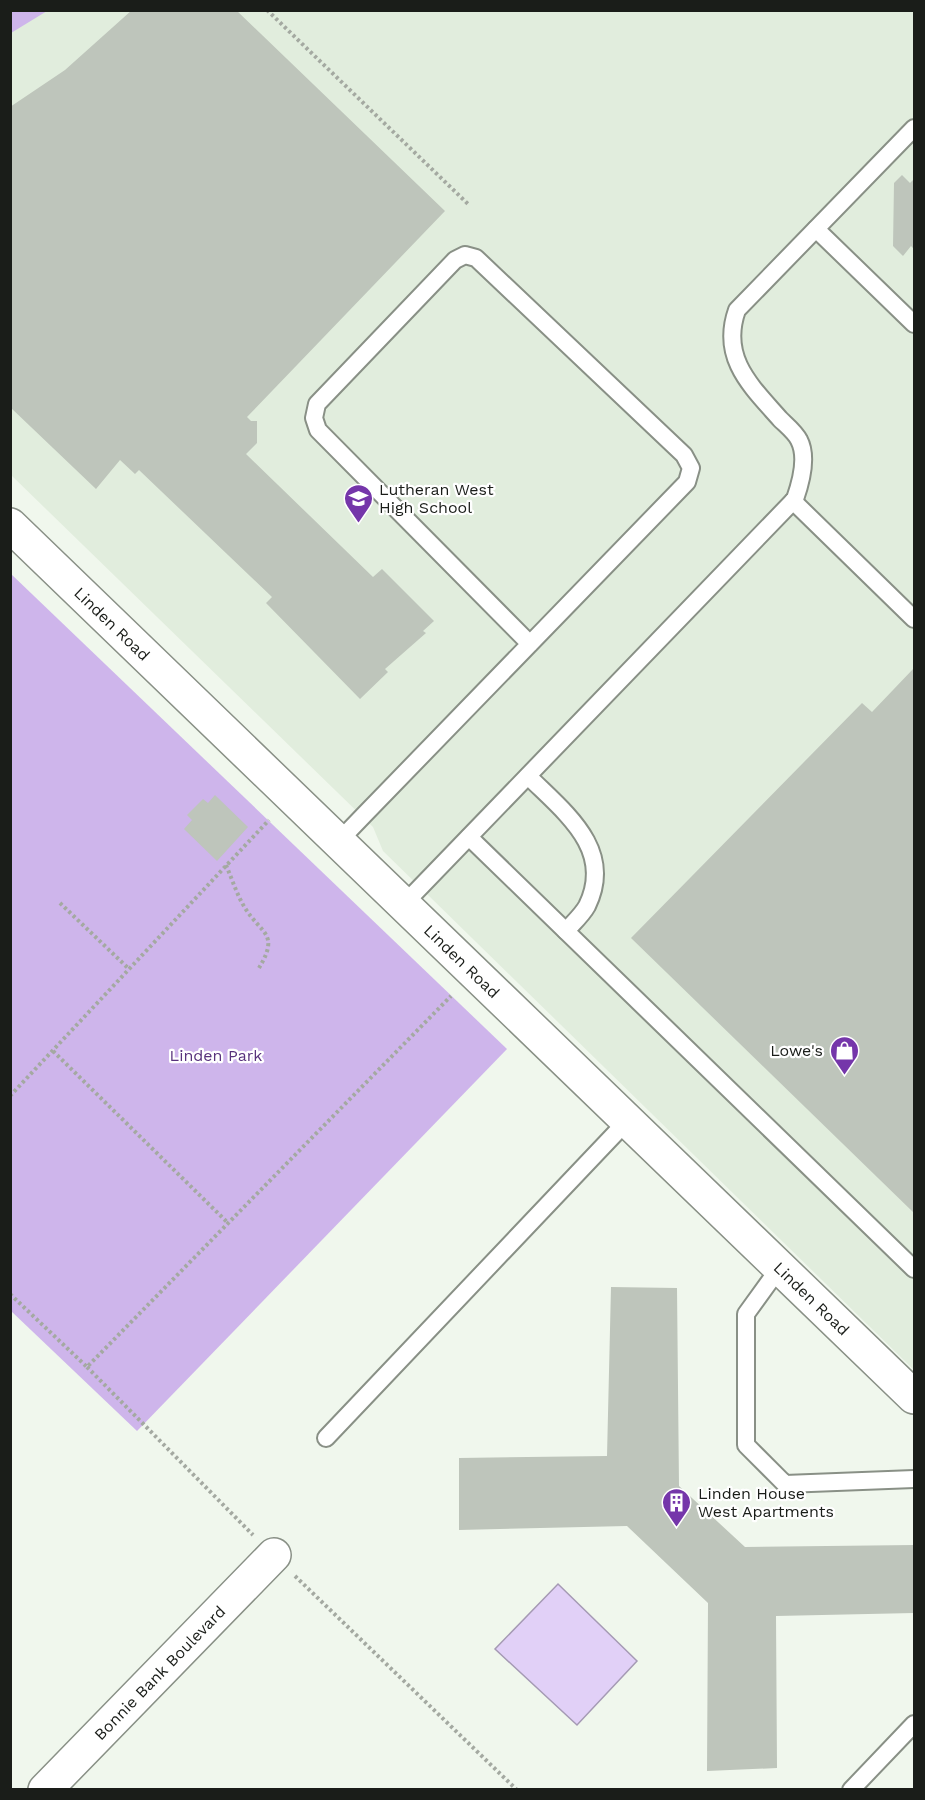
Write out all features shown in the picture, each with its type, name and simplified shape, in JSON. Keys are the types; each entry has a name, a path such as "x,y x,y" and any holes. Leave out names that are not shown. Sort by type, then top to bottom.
{"street":[{"name":"Linden Road","path":"10,525 915,1397"},
{"name":"Bonnie Bank Boulevard","path":"45,1790 274,1555"}],"lane":[{"path":"404,904 793,501 802,478 799,440 747,381 734,354 730,330 736,310 915,128"},
{"path":"816,229 915,324"},
{"path":"339,841 530,644 687,482 691,468 684,454 502,282 476,258 465,255 455,260 317,404 314,418 318,430 530,644"},
{"path":"793,501 915,619"},
{"path":"528,776 573,821 590,844 596,881 586,908 566,931"},
{"path":"469,837 915,1269"},
{"path":"326,1438 628,1120"},
{"path":"780,1267 746,1314 746,1445 785,1484 915,1479"},
{"path":"851,1790 915,1724"}],"path":[{"path":"267,10 468,204"},
{"path":"10,1096 269,820"},
{"path":"226,865 247,911 266,932 268,953 259,968"},
{"path":"60,903 129,969"},
{"path":"87,1367 451,996"},
{"path":"53,1051 228,1223"},
{"path":"10,1294 87,1367 274,1555 517,1790"}],"shaded area":[{"path":"10,11 914,11 914,1370 383,851 373,827 11,475"},
{"path":"558,1584 637,1661 577,1725 495,1649"}],"green space":[{"path":"11,10 47,10 47,11 11,33"},
{"name":"Linden Park","path":"10,573 507,1049 137,1431 11,1311"}],"building":[{"name":"Lutheran West High School","path":"132,10 236,10 445,211 247,417 251,421 257,421 257,443 246,454 373,577 382,569 434,621 423,631 426,633 385,669 388,672 360,699 266,603 272,597 139,470 135,474 120,460 96,489 10,407 10,107 65,70"},
{"path":"902,175 910,183 914,179 914,249 911,246 903,256 893,246 894,183"},
{"name":"Lowe's","path":"914,668 914,1213 631,938 862,703 872,712"},
{"path":"215,795 248,827 217,861 184,829 192,820 187,815 203,799 208,803"},
{"name":"Linden House West Apartments","path":"611,1287 677,1288 679,1486 745,1547 914,1545 914,1613 776,1616 777,1768 707,1771 708,1603 627,1526 459,1530 459,1458 607,1456"}],"place":[{"name":"Lutheran West High School","path":"358,524"},
{"name":"Lowe's","path":"844,1076"},
{"name":"Linden House West Apartments","path":"677,1528"}]}
